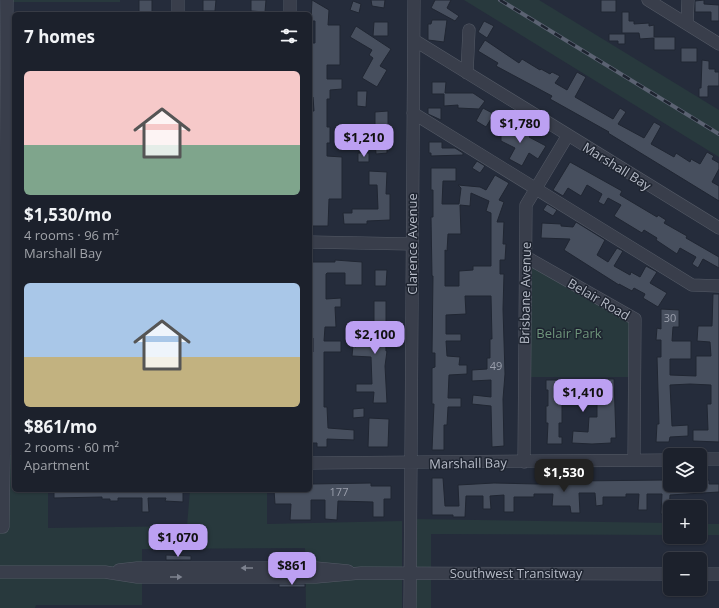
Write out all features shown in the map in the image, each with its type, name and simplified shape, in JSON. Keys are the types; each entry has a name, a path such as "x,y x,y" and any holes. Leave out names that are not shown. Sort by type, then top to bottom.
{"street":[{"path":"0,527 3,527 7,0"},
{"path":"178,0 178,12"},
{"path":"290,0 290,12"},
{"name":"Clarence Avenue","path":"410,608 414,0"},
{"path":"648,0 719,44"},
{"path":"687,24 688,0"},
{"path":"467,73 469,30"},
{"name":"Marshall Bay","path":"414,40 719,228"},
{"path":"413,113 692,286 719,286"},
{"name":"Brisbane Avenue","path":"524,462 526,205 568,135"},
{"path":"312,242 412,244"},
{"name":"Belair Road","path":"526,256 635,319 634,460"},
{"path":"707,460 719,459"},
{"name":"Marshall Bay","path":"312,463 411,464 663,460"},
{"name":"Southwest Transitway","path":"0,572 105,572 137,577 308,578 329,578 361,573 663,574"},
{"path":"707,574 719,574"}],"green space":[{"path":"10,0 120,0 120,2 10,2"},
{"path":"464,0 539,0 719,110 719,157"},
{"name":"Belair Park","path":"526,257 635,319 634,377 524,377"},
{"path":"8,455 12,455 12,492 48,492 48,528 187,526 190,492 267,492 267,524 402,521 402,608 306,608 305,548 142,549 142,605 36,605 35,608 0,608 0,529"},
{"path":"411,519 663,523 663,535 431,534 431,608 410,608"},
{"path":"707,524 719,524 719,535 707,535"}],"building":[{"path":"139,0 152,0 152,12 139,12"},
{"path":"203,0 216,0 215,11 203,11"},
{"path":"251,0 266,0 265,12 251,11"},
{"path":"312,0 329,10 328,25 340,25 340,65 327,65 327,79 342,79 342,89 330,90 330,99 327,99 327,127 330,127 330,143 327,143 327,156 342,157 342,199 329,199 328,226 312,226 312,111 314,111 312,97 312,43 315,43 315,21 312,21"},
{"path":"371,0 385,0 384,8 372,6"},
{"path":"435,0 451,0 447,8 459,16 455,21 431,8"},
{"path":"601,0 616,0 616,12 601,12"},
{"path":"704,0 704,4 719,5 719,21 711,21 711,12 695,12 695,1"},
{"path":"353,1 361,4 359,13 350,10"},
{"path":"622,12 629,12 629,21 634,21 634,24 649,23 649,26 654,25 654,37 675,37 675,50 654,50 654,38 640,39 639,33 622,33"},
{"path":"432,20 447,20 444,42 428,40 428,24 431,24"},
{"path":"484,21 494,26 487,38 478,32"},
{"path":"374,22 388,22 388,36 373,36"},
{"path":"356,26 391,49 380,66 387,70 377,87 362,78 373,58 369,55 372,50 350,37"},
{"path":"609,34 625,34 625,44 618,44 618,41 609,41"},
{"path":"485,40 519,63 522,59 540,70 541,69 550,74 552,72 560,76 555,83 567,90 577,72 586,77 575,97 613,119 620,108 626,112 618,124 644,138 654,122 661,126 651,144 674,157 676,153 690,162 691,159 700,164 707,152 714,156 712,159 719,163 719,169 712,182 719,186 719,201 608,133 609,132 550,99 552,96 496,66 498,63 478,51"},
{"path":"681,48 697,48 697,62 681,62"},
{"path":"702,60 709,61 709,69 715,69 715,72 719,72 719,86 708,86 708,97 699,97 699,88 701,88"},
{"path":"432,82 446,82 445,93 473,93 485,101 479,109 458,108 458,105 444,106 444,94 432,94"},
{"path":"357,91 367,91 366,107 357,106"},
{"path":"428,108 441,108 441,120 428,114"},
{"path":"483,108 494,114 486,127 476,121"},
{"path":"388,111 388,127 375,127 375,112"},
{"path":"503,123 515,129 516,126 531,134 529,137 546,146 538,159 529,153 522,166 509,159 515,148 501,141 501,136 495,136"},
{"path":"375,140 387,140 387,153 376,154"},
{"path":"429,142 442,142 442,148 455,148 463,153 463,155 431,156 431,153 429,153"},
{"path":"358,153 369,153 369,162 358,162"},
{"path":"477,161 485,166 480,173 472,168"},
{"path":"570,162 622,191 620,195 657,217 658,215 666,220 664,223 719,257 719,268 703,259 698,268 692,264 696,257 680,248 677,254 644,230 642,233 614,216 621,205 608,198 604,205 598,202 602,194 587,185 581,196 568,188 563,196 553,190"},
{"path":"431,168 456,168 456,181 443,181 442,204 459,204 461,188 458,185 480,187 486,190 495,175 509,183 499,200 504,202 497,222 504,222 503,244 506,244 505,260 500,260 500,274 504,274 504,446 492,447 491,406 472,404 473,395 491,397 491,380 472,381 472,370 487,369 487,358 490,358 490,339 492,339 491,296 465,296 466,314 446,315 446,334 461,334 461,341 446,341 447,356 460,357 459,365 467,365 467,374 449,375 448,398 461,398 461,407 448,407 447,425 444,425 444,450 432,450 434,404 432,404 432,368 435,367 435,353 432,353 433,276 431,217 433,217 433,190 431,190","holes":["471,193 489,201 486,211 491,213 491,266 473,266 473,270 459,271 459,286 445,286 445,250 447,251 448,234 461,234 460,205 470,206"]},
{"path":"369,171 387,172 386,194 390,194 390,220 367,221 367,224 344,224 343,213 352,213 352,209 378,209 377,185 369,185"},
{"path":"547,204 557,210 553,216 543,210"},
{"path":"576,222 605,240 597,255 608,262 617,248 623,251 614,266 630,275 631,272 640,277 646,266 657,272 650,283 667,293 658,307 643,298 645,294 634,288 632,291 619,285 564,250 570,239 541,238 542,223 561,224 561,226 573,227"},
{"path":"335,260 362,262 362,285 345,285 345,273 326,274 326,299 341,298 341,307 335,307 336,327 325,327 324,341 341,341 341,352 324,352 324,407 327,407 328,428 354,430 354,440 327,439 327,447 317,447 317,443 312,443 312,262 335,262"},
{"path":"375,270 387,270 386,286 375,286"},
{"path":"713,294 719,294 719,442 693,441 693,430 708,430 707,404 711,404 711,385 690,384 670,385 672,426 688,425 688,436 670,437 669,442 656,442 657,424 659,424 657,357 661,357 661,340 656,340 657,328 661,329 661,309 679,310 679,327 673,327 672,341 691,341 691,359 670,359 670,375 696,376 696,356 711,356 710,342 697,341 698,326 712,326"},
{"path":"374,301 386,301 385,325 387,351 385,366 387,403 373,403 374,392 356,392 356,384 372,384 371,357 352,356 353,346 356,347 356,340 372,341 372,329 374,329"},
{"path":"601,379 614,379 616,438 611,438 611,443 572,443 573,431 588,432 589,417 597,417 597,402 562,400 562,423 559,423 559,437 562,437 562,444 547,444 548,423 546,423 546,406 548,406 548,390 546,390 546,380 561,380 561,391 583,391 601,390"},
{"path":"364,408 364,417 353,418 353,409"},
{"path":"369,418 389,419 388,447 368,447"},
{"path":"432,478 443,478 445,506 459,506 458,485 494,483 566,483 566,480 663,480 663,492 707,492 707,480 709,480 709,484 719,484 719,492 670,495 670,500 663,500 663,514 661,514 662,494 647,494 647,510 638,510 639,494 626,494 626,497 603,497 603,505 596,506 595,493 579,493 580,513 571,513 570,506 552,506 553,494 534,494 534,497 514,497 514,512 504,512 504,495 490,496 491,509 483,509 483,496 466,496 465,517 453,517 453,515 432,515"},
{"path":"371,483 371,486 391,486 391,499 384,499 384,517 373,517 373,502 338,501 337,520 325,519 325,500 311,500 311,520 290,520 291,504 275,504 274,492 312,492 312,484"},
{"path":"54,492 183,492 183,502 165,501 166,498 148,498 149,512 142,512 142,498 118,498 118,501 110,501 110,499 102,499 102,497 54,498"},
{"path":"166,555 191,556 191,560 166,560"},
{"path":"279,584 305,584 305,587 279,587"}],"railway":[{"path":"500,0 719,134"}]}
